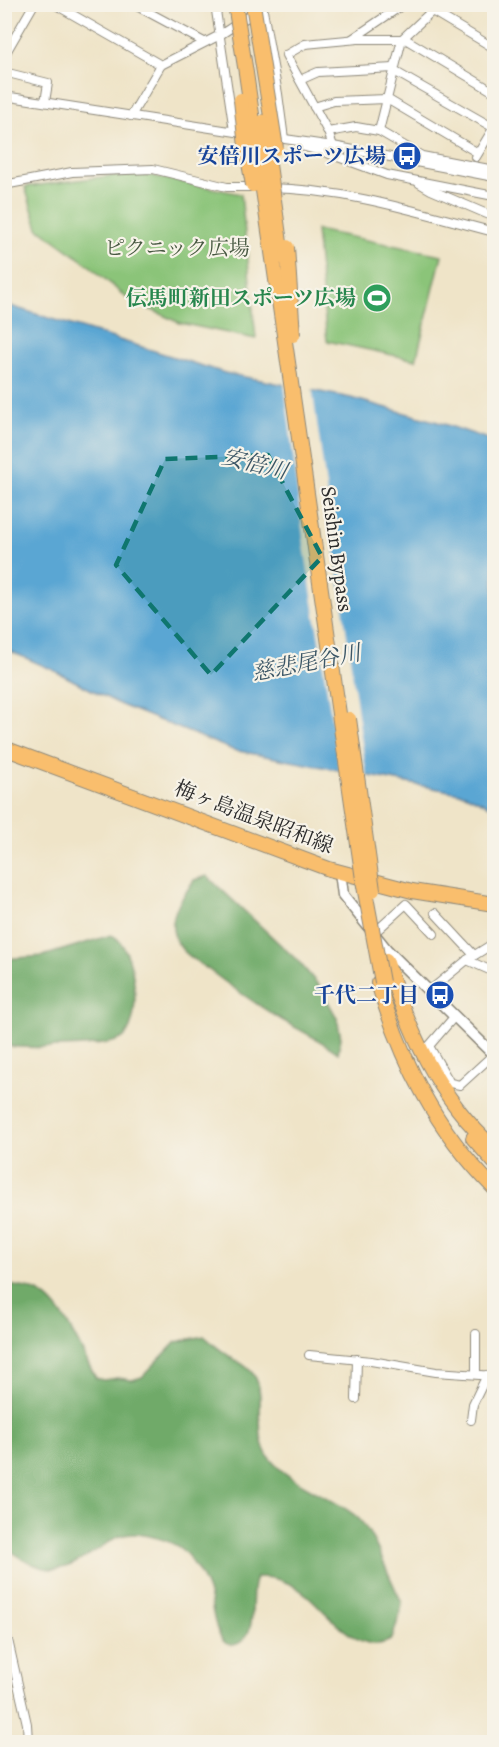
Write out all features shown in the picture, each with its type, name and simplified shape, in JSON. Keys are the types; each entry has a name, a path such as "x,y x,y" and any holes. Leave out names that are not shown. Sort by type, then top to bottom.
{"main road":[{"path":"226,4 241,98 246,147 282,319"},
{"name":"Seishin Bypass","path":"235,4 370,920 399,1035 422,1080 448,1122 495,1176"},
{"name":"Seishin Bypass","path":"244,4 374,900 386,960 386,981 433,1083 460,1123 495,1162"},
{"path":"261,5 287,240 293,335"},
{"name":"梅ヶ島温泉昭和線","path":"4,748 340,872 412,891 495,904"},
{"path":"386,981 425,1059 451,1100 495,1148"},
{"path":"386,981 390,1023 416,1083 474,1168 495,1188"}],"street":[{"path":"4,56 34,4"},
{"path":"54,4 161,65"},
{"path":"133,4 204,42"},
{"path":"215,4 234,131"},
{"path":"351,39 404,4"},
{"path":"420,4 433,8 495,48"},
{"path":"131,116 161,65 220,35 261,5 285,139"},
{"path":"379,131 402,39 433,8"},
{"path":"333,146 328,132 286,55 304,44 351,39 407,40 495,92"},
{"path":"300,81 318,72 394,69 494,128 471,165"},
{"path":"4,72 48,83 45,102"},
{"path":"4,96 333,146 495,177"},
{"path":"314,107 334,101 387,99 478,153"},
{"path":"328,132 356,127 379,131 422,156 495,170"},
{"path":"285,139 387,175 495,196"},
{"path":"4,185 72,172 153,169 227,187 302,188 319,191 397,207 495,232"},
{"path":"413,180 495,217"},
{"path":"340,872 343,895 373,934 428,992 494,1054 460,1085 450,1083 429,1046 454,1017"},
{"path":"373,934 406,904 434,934"},
{"path":"435,913 471,958 495,972"},
{"path":"428,992 471,958 495,943"},
{"path":"476,1334 476,1374"},
{"path":"309,1355 357,1359 436,1372 490,1375 473,1404 471,1420"},
{"path":"356,1399 357,1359"},
{"path":"8,1640 27,1724 28,1743"}],"highlighted area":[{"path":"268,455 322,557 211,675 116,565 165,459"}],"green space":[{"name":"ピクニック広場","path":"144,174 241,194 256,339 180,323 128,299 90,266 38,228 25,187 117,175"},
{"name":"伝馬町新田スポーツ広場","path":"316,230 442,255 416,360 327,341"},
{"path":"207,876 299,962 320,987 337,1018 341,1038 338,1053 254,1002 193,959 179,946 173,927 175,912 194,880"},
{"path":"111,935 120,941 126,952 134,983 134,1015 124,1037 116,1041 86,1046 5,1046 5,959 43,956"},
{"path":"4,1286 35,1291 54,1305 70,1328 96,1378 132,1380 142,1377 176,1342 204,1336 248,1368 258,1384 261,1439 270,1459 290,1476 357,1517 364,1524 376,1545 402,1602 392,1639 380,1644 357,1639 346,1632 296,1587 277,1579 256,1577 251,1625 244,1639 232,1645 229,1644 223,1641 219,1634 208,1592 194,1564 180,1548 153,1537 136,1534 122,1535 76,1563 54,1569 33,1564 5,1547"}],"water":[{"path":"4,304 225,373 351,398 438,422 494,441 494,808 465,794 233,750 121,705 51,669 5,649"}],"pier":[{"path":"284,381 312,387 367,778 340,773 304,545"}],"place":[{"name":"安倍川スポーツ広場","path":"407,156"},
{"name":"伝馬町新田スポーツ広場","path":"377,298"},
{"name":"千代二丁目","path":"440,995"}],"water label":[{"name":"安倍川","path":"255,463"},
{"name":"慈悲尾谷川","path":"306,662"}]}
